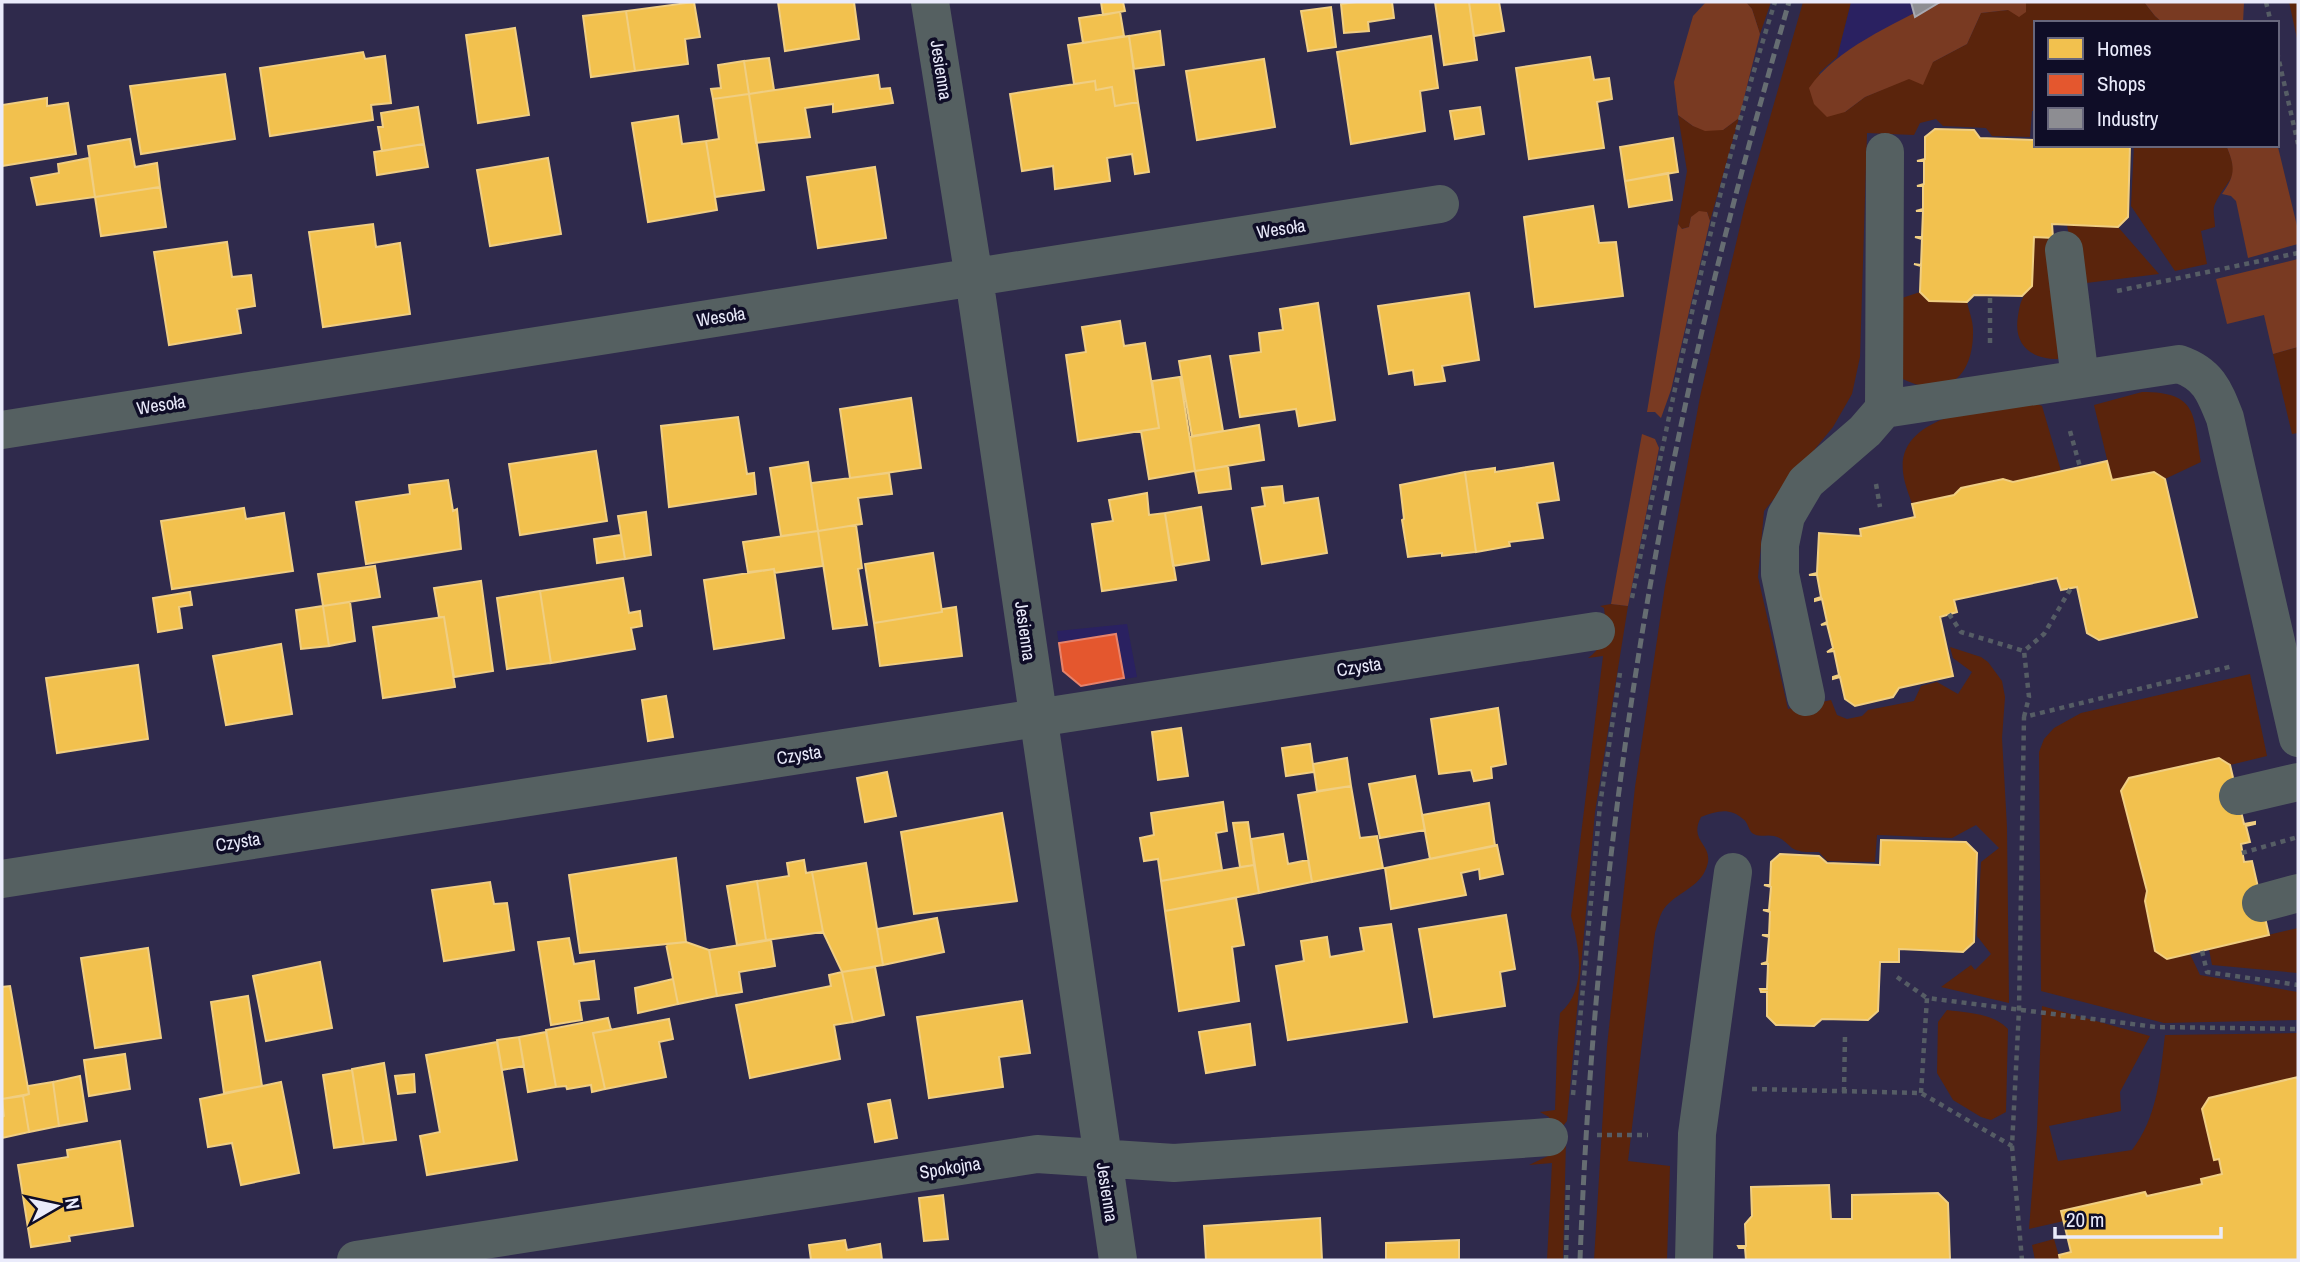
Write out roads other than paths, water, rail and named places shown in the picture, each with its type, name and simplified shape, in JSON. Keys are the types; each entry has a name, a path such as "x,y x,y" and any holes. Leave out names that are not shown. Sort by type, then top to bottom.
{"street":[{"name":"Jesienna","path":"930,2 974,278 1118,1260"},
{"path":"1884,409 1885,152"},
{"name":"Wesoła","path":"2,430 1440,204"},
{"path":"2064,250 2080,379"},
{"path":"1806,697 1780,574 1780,545 1786,516 1806,482 1865,431 1884,409 2179,364 2197,370 2217,397 2225,418 2298,738"},
{"name":"Czysta","path":"2,879 1596,631"},
{"path":"2238,796 2298,782"},
{"path":"1694,1260 1697,1134 1732,872"},
{"path":"2261,903 2298,893"},
{"name":"Spokojna","path":"356,1260 1037,1154 1174,1163 1549,1137"}],"railway":[{"path":"1580,1260 1594,1023 1606,904 1620,786 1656,551 1679,434 1724,239 1789,2"}]}
